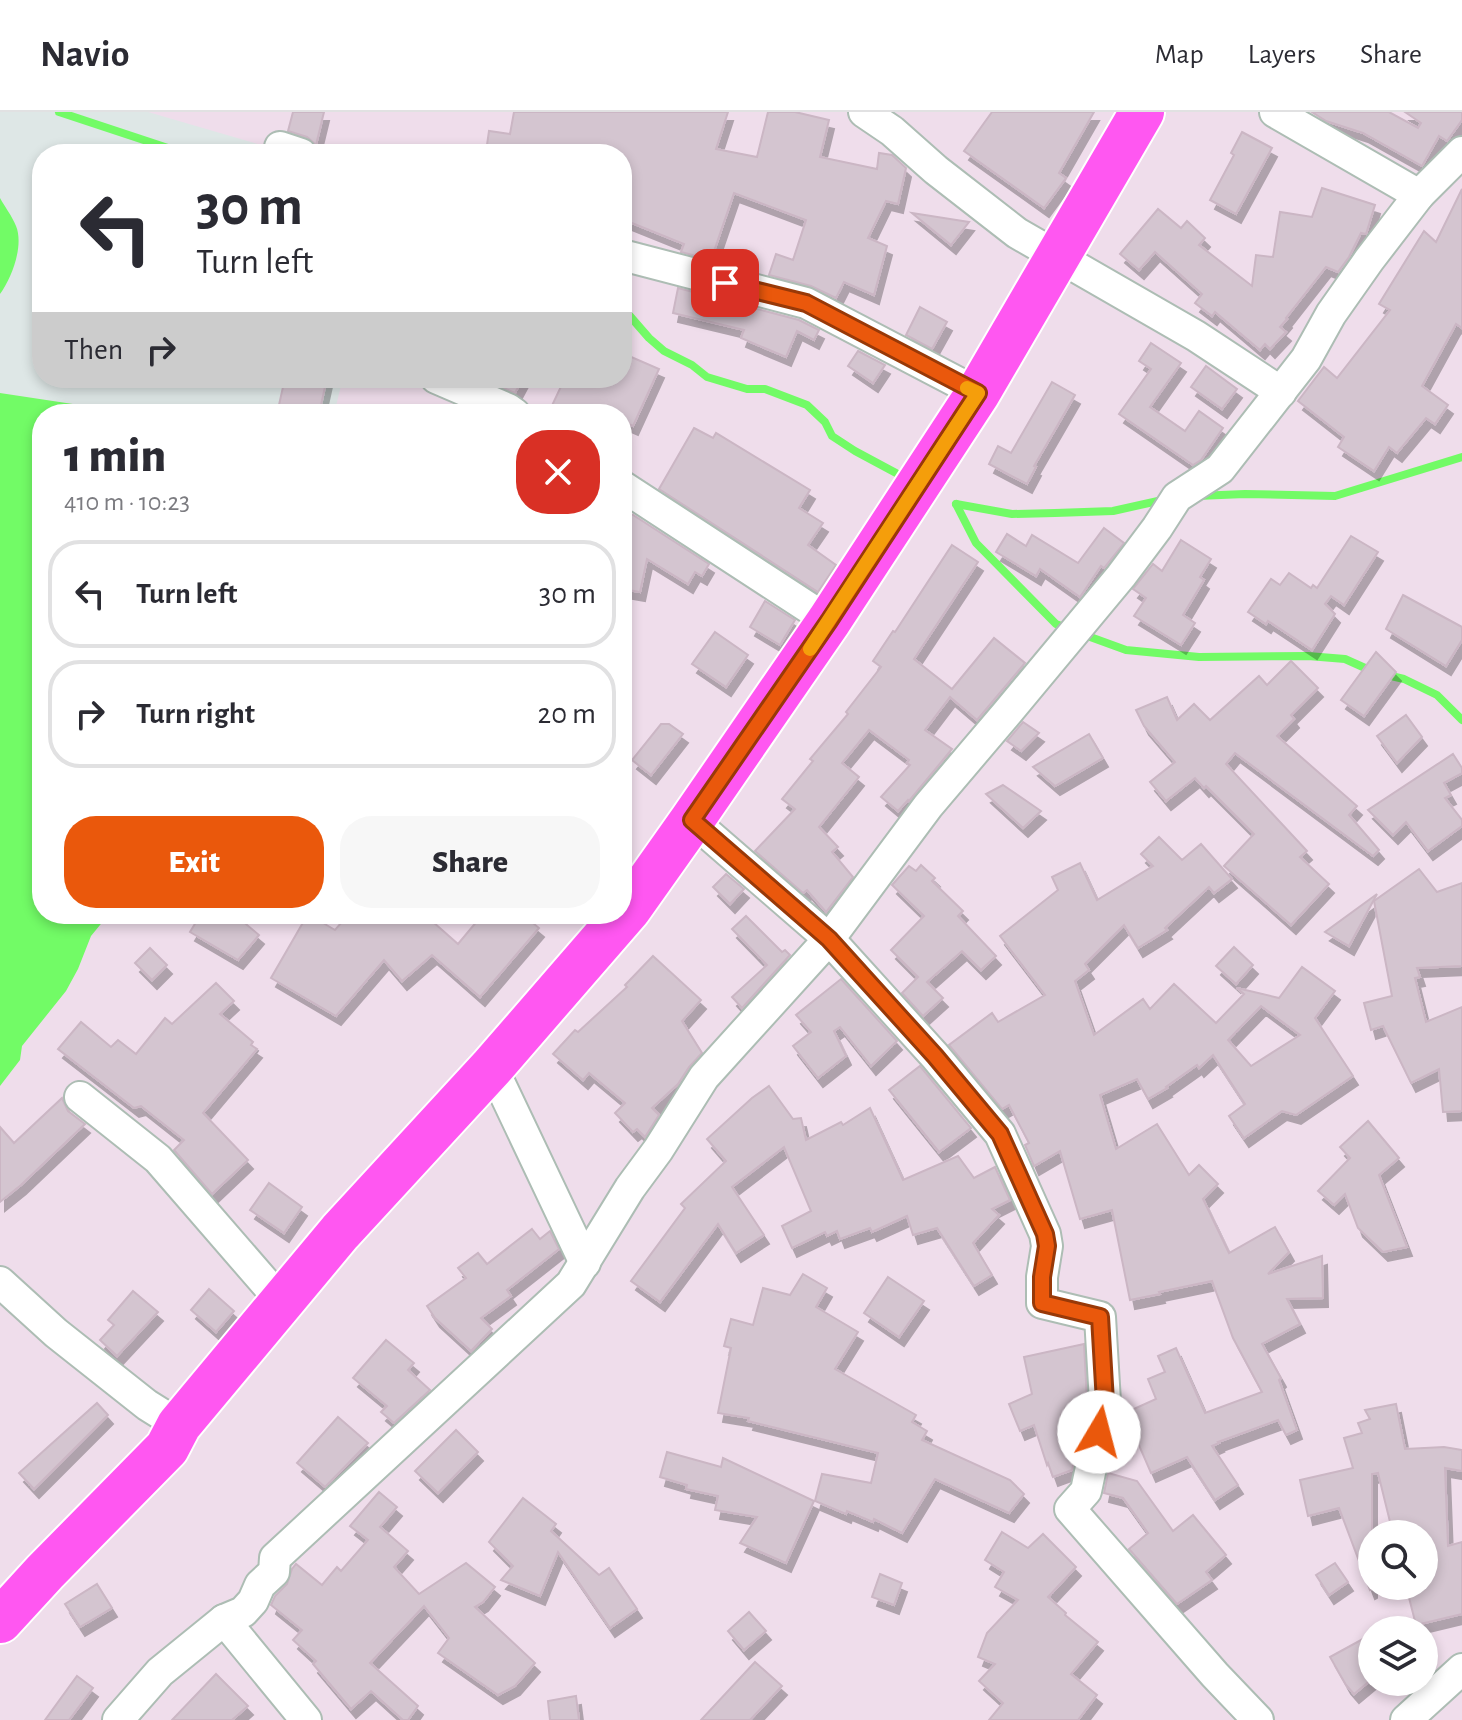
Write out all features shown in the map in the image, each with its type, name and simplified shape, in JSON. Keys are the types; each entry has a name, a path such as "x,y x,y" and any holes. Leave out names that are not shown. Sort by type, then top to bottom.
{"highway":[{"path":"632,905 829,621 978,393 1142,112"},
{"path":"0,1621 167,1448 179,1425 340,1232 492,1067 616,924"}],"street":[{"path":"864,112 892,131 1017,233 1196,336 1281,392"},
{"path":"1275,112 1419,195"},
{"path":"118,1720 160,1672 224,1620 243,1612 253,1601 260,1585 274,1572 275,1558 571,1284 704,1077 829,939 928,806 1121,576 1177,497 1220,469 1306,359 1331,314 1369,260 1419,195 1462,152"},
{"path":"632,258 806,303 978,393"},
{"path":"459,388 496,404"},
{"path":"632,493 829,621"},
{"path":"692,820 829,939 935,1056 1000,1134 1045,1234 1047,1246 1042,1303 1100,1317 1105,1402 1086,1491 1070,1509 1258,1720"},
{"path":"492,1067 585,1263"},
{"path":"80,1097 158,1159 281,1301"},
{"path":"0,1282 56,1333 147,1405 179,1425"},
{"path":"224,1620 306,1720"},
{"path":"1406,1720 1462,1669"}],"shaded area":[{"path":"0,112 148,112 258,144 32,144 32,388 340,388 336,404 73,404 0,393"},
{"path":"0,198 16,226 19,242 9,279 0,294"},
{"path":"0,393 73,404 32,404 32,924 101,924 91,936 66,991 22,1046 20,1060 0,1086"}],"building":[{"path":"293,112 324,112 316,144 307,137 288,131"},
{"path":"514,112 728,112 716,149 757,157 768,112 795,112 829,120 820,157 877,169 879,153 892,155 906,168 898,204 886,201 868,238 887,246 874,295 844,282 836,298 811,286 769,275 776,254 793,260 806,220 734,193 711,260 681,252 684,244 632,223 632,144 487,144 489,131 510,134"},
{"path":"992,112 1094,112 1059,173 1066,178 1044,208 964,151"},
{"path":"1312,112 1389,112 1418,128 1421,123 1405,112 1462,112 1462,120 1447,141 1439,136 1422,166 1363,133 1326,121"},
{"path":"1242,132 1272,148 1236,214 1210,200 1234,155 1231,153"},
{"path":"1322,188 1375,205 1366,234 1361,233 1338,272 1326,267 1286,318 1280,327 1286,332 1270,349 1265,344 1260,350 1215,312 1212,316 1195,303 1202,294 1155,252 1139,270 1120,254 1158,209 1181,228 1187,221 1205,238 1199,245 1252,286 1256,255 1273,257 1280,212 1312,217"},
{"path":"1462,189 1462,328 1456,324 1422,386 1448,405 1435,424 1426,418 1397,453 1389,447 1374,471 1338,447 1344,437 1298,401 1324,367 1337,378 1390,310 1379,304 1424,231 1436,242"},
{"path":"912,213 969,222 951,245"},
{"path":"678,288 799,320 819,330 814,340 797,331 786,357 741,338 744,330 673,313"},
{"path":"920,307 947,322 932,349 906,335"},
{"path":"1151,343 1181,363 1150,407 1185,431 1199,411 1223,428 1201,460 1193,465 1119,414 1151,369 1139,361"},
{"path":"858,351 885,365 873,383 848,366"},
{"path":"632,357 659,369 633,426 632,404 553,404 560,388 632,388"},
{"path":"1206,366 1237,389 1222,409 1191,387"},
{"path":"1052,382 1075,395 1027,484 989,464 998,446 1011,453"},
{"path":"283,388 325,388 321,404 279,404"},
{"path":"694,428 713,438 716,433 810,490 799,508 823,523 808,545 836,565 818,592 659,489"},
{"path":"632,515 709,564 702,576 695,572 688,584 647,559 640,592 632,591"},
{"path":"1104,528 1124,543 1104,568 1101,566 1080,597 1040,569 1036,576 996,552 1007,534 1026,546 1032,535 1078,563"},
{"path":"1351,536 1378,552 1344,605 1331,596 1325,604 1335,614 1312,650 1268,621 1266,624 1248,612 1271,579 1280,585 1289,573 1311,588 1313,585 1317,588"},
{"path":"1181,540 1211,559 1200,577 1204,580 1183,615 1195,623 1181,645 1134,616 1146,598 1133,589 1153,564 1162,571"},
{"path":"952,545 978,562 914,659 952,689 994,638 1025,663 977,720 950,697 925,730 952,749 898,811 881,797 910,765 907,763 909,760 869,730 842,763 859,777 819,827 838,847 832,852 853,877 826,912 807,890 803,893 755,851 795,809 782,799 881,667 873,661"},
{"path":"1403,595 1462,627 1462,640 1446,666 1386,629"},
{"path":"765,601 795,620 780,645 750,627"},
{"path":"715,632 748,655 726,687 692,664"},
{"path":"1376,652 1396,672 1364,716 1341,700"},
{"path":"1291,661 1318,688 1291,715 1294,719 1277,736 1357,806 1349,815 1379,850 1373,856 1235,753 1226,764 1307,851 1300,857 1329,884 1291,925 1224,866 1254,834 1195,778 1166,801 1150,782 1175,762 1144,726 1136,710 1167,697 1177,720 1194,704 1210,720 1259,676 1267,685"},
{"path":"1406,715 1422,737 1397,763 1377,736"},
{"path":"1023,722 1039,733 1021,751 1007,741"},
{"path":"661,724 669,724 683,734 651,775 632,760"},
{"path":"1089,734 1103,758 1055,786 1033,767"},
{"path":"1453,754 1462,773 1444,783 1451,795 1445,798 1462,820 1462,826 1428,851 1406,822 1393,835 1368,810"},
{"path":"1003,785 1041,811 1023,828 986,794"},
{"path":"1159,837 1182,860 1201,844 1232,879 1214,893 1209,887 1165,928 1167,930 1138,948 1124,925 1085,964 1089,970 1075,981 1094,1035 1143,999 1150,1009 1174,984 1216,1023 1244,994 1237,988 1279,998 1302,967 1335,991 1315,1018 1353,1076 1296,1115 1282,1111 1244,1138 1229,1116 1245,1104 1213,1055 1199,1068 1197,1065 1148,1099 1137,1079 1100,1095 1116,1149 1157,1124 1189,1175 1199,1165 1218,1184 1203,1199 1229,1253 1275,1227 1289,1252 1268,1274 1322,1256 1323,1298 1287,1299 1300,1324 1262,1344 1281,1378 1279,1380 1297,1430 1286,1435 1278,1420 1212,1446 1238,1485 1215,1500 1187,1457 1151,1473 1125,1413 1156,1399 1148,1379 1165,1372 1158,1356 1176,1348 1205,1413 1262,1392 1233,1338 1212,1281 1130,1300 1112,1210 1080,1219 1060,1151 1034,1166 1025,1145 1029,1143 1009,1105 1002,1109 949,1045 992,1013 998,1022 1045,995 1000,936 1058,890 1052,877 1080,863 1097,900 1153,866 1141,854","holes":["1261,1006 1300,1035 1251,1066 1228,1040"]},
{"path":"921,865 935,878 932,881 963,911 958,916 996,956 981,970 962,951 927,982 943,998 923,1016 902,993 918,977 891,950 924,916 892,885 909,866 916,871"},
{"path":"1419,869 1437,892 1462,883 1462,966 1417,968 1420,977 1415,978 1426,1022 1462,1007 1462,1111 1443,1112 1439,1069 1411,1083 1383,1026 1371,1030 1364,1003 1392,996 1374,901"},
{"path":"726,874 744,889 730,904 713,887"},
{"path":"1377,894 1349,946 1325,932"},
{"path":"746,916 782,952 785,950 790,955 742,1008 732,997 767,965 732,929"},
{"path":"195,924 246,924 259,935 238,960 190,932"},
{"path":"302,924 325,924 335,930 340,924 435,924 458,944 475,924 534,924 539,928 480,997 432,955 402,981 384,960 336,1016 271,978"},
{"path":"1234,947 1253,965 1236,984 1216,966"},
{"path":"150,948 167,965 152,980 135,963"},
{"path":"653,956 701,1000 682,1021 702,1053 678,1084 652,1108 659,1115 645,1137 637,1129 633,1132 615,1113 625,1103 589,1073 583,1080 553,1054 575,1030 578,1032 627,987 625,985"},
{"path":"841,979 897,1041 871,1066 840,1027 834,1031 846,1056 818,1078 793,1046 811,1032 796,1015"},
{"path":"216,983 234,1001 220,1014 257,1049 203,1113 248,1160 212,1194 174,1150 184,1140 141,1106 134,1108 58,1049 81,1022 111,1047 118,1040 136,1054 165,1018 172,1024"},
{"path":"920,1066 971,1128 939,1152 889,1090"},
{"path":"769,1086 793,1119 801,1118 806,1140 841,1122 843,1125 870,1108 903,1180 958,1156 974,1178 995,1167 1010,1200 992,1209 999,1215 973,1243 992,1275 974,1286 937,1228 913,1235 907,1216 872,1232 870,1228 840,1239 837,1231 827,1236 825,1232 792,1248 782,1226 811,1211 784,1147 732,1187 764,1235 736,1253 718,1224 660,1302 631,1281 685,1208 681,1204 726,1161 707,1139"},
{"path":"62,1098 68,1111 85,1124 0,1202 0,1127 14,1143"},
{"path":"1368,1121 1399,1158 1379,1175 1407,1247 1383,1252 1358,1228 1345,1194 1334,1205 1318,1191 1350,1158 1340,1147"},
{"path":"269,1183 302,1207 284,1233 250,1210"},
{"path":"532,1229 540,1239 550,1231 559,1249 507,1290 511,1296 481,1318 492,1329 471,1351 435,1318 427,1306 466,1278 458,1268 478,1253 487,1264"},
{"path":"803,1274 827,1288 816,1307 858,1332 835,1369 916,1415 912,1422 927,1431 922,1440 1010,1480 1024,1494 1009,1513 935,1479 902,1533 874,1519 873,1522 847,1511 846,1514 815,1501 822,1474 871,1483 878,1453 748,1421 749,1418 718,1413 731,1348 724,1346 731,1319 753,1325 763,1288 790,1295"},
{"path":"888,1277 924,1301 899,1337 864,1313"},
{"path":"209,1289 234,1311 216,1332 191,1310"},
{"path":"133,1291 158,1312 117,1356 100,1340 114,1325 108,1320"},
{"path":"386,1340 414,1363 408,1370 430,1390 394,1423 381,1412 387,1406 353,1378"},
{"path":"1084,1344 1087,1401 1072,1470 1053,1477 1034,1425 1020,1431 1009,1404 1032,1394 1024,1357"},
{"path":"97,1403 108,1415 34,1489 19,1473"},
{"path":"1396,1404 1405,1449 1444,1447 1462,1450 1462,1471 1445,1468 1448,1546 1462,1542 1462,1614 1438,1620 1438,1616 1414,1616 1410,1600 1438,1600 1438,1520 1390,1520 1378,1473 1372,1474 1372,1520 1358,1520 1358,1558 1339,1508 1308,1516 1300,1480 1353,1468 1344,1438 1362,1433 1358,1423 1370,1419 1365,1410"},
{"path":"338,1417 368,1443 325,1487 297,1463"},
{"path":"456,1430 478,1452 438,1493 415,1471"},
{"path":"667,1452 721,1467 723,1458 814,1501 786,1563 740,1543 757,1517 715,1510 718,1496 686,1489 687,1485 660,1477"},
{"path":"1108,1473 1137,1481 1173,1531 1193,1515 1226,1555 1206,1572 1212,1580 1177,1604 1129,1549 1148,1533 1123,1498 1104,1493"},
{"path":"379,1492 397,1507 380,1527 408,1551 394,1567 419,1594 466,1563 495,1587 475,1607 535,1663 515,1686 498,1695 438,1653 449,1638 424,1606 370,1663 418,1706 408,1720 403,1720 371,1691 351,1709 313,1664 316,1661 293,1640 302,1630 271,1605 275,1596 287,1584 296,1564 322,1585 337,1567 341,1571 368,1540 350,1526"},
{"path":"523,1498 556,1524 551,1531 599,1575 609,1568 637,1609 610,1628 558,1552 540,1596 501,1580 513,1566 489,1542"},
{"path":"1002,1532 1028,1548 1043,1534 1076,1567 1048,1597 1098,1642 1071,1674 1097,1695 1078,1720 989,1720 1003,1703 979,1681 995,1664 978,1657 987,1633 1018,1600 995,1587 1004,1572 985,1560"},
{"path":"1335,1563 1348,1582 1329,1595 1316,1575"},
{"path":"880,1574 902,1583 894,1605 872,1597"},
{"path":"97,1584 112,1608 80,1627 65,1604"},
{"path":"749,1612 766,1631 744,1650 728,1631"},
{"path":"1358,1642 1358,1691 1354,1694 1346,1685 1330,1657"},
{"path":"755,1662 782,1686 750,1720 701,1720"},
{"path":"216,1674 248,1706 232,1720 172,1720"},
{"path":"77,1676 93,1688 69,1720 45,1720"},
{"path":"576,1696 579,1720 550,1720 548,1701"}],"waterway":[{"path":"59,112 156,144"},
{"path":"632,318 664,351 692,365 707,377 747,389 765,389 807,405 825,422 832,436 896,473"},
{"path":"1197,496 1335,496 1462,457"},
{"path":"956,504 1012,514 1055,513 1113,511 1167,499"},
{"path":"956,504 976,543 1056,624 1069,629"},
{"path":"1082,634 1126,650 1199,657 1308,656 1345,659 1374,672 1404,679 1437,695 1462,720"}],"slow traffic":[{"path":"810,649 978,393 967,388"}],"route":[{"path":"725,283 806,303 978,393 829,621 692,820 829,939 935,1056 1000,1134 1045,1234 1047,1246 1042,1303 1100,1317 1105,1402 1099,1432"}]}
